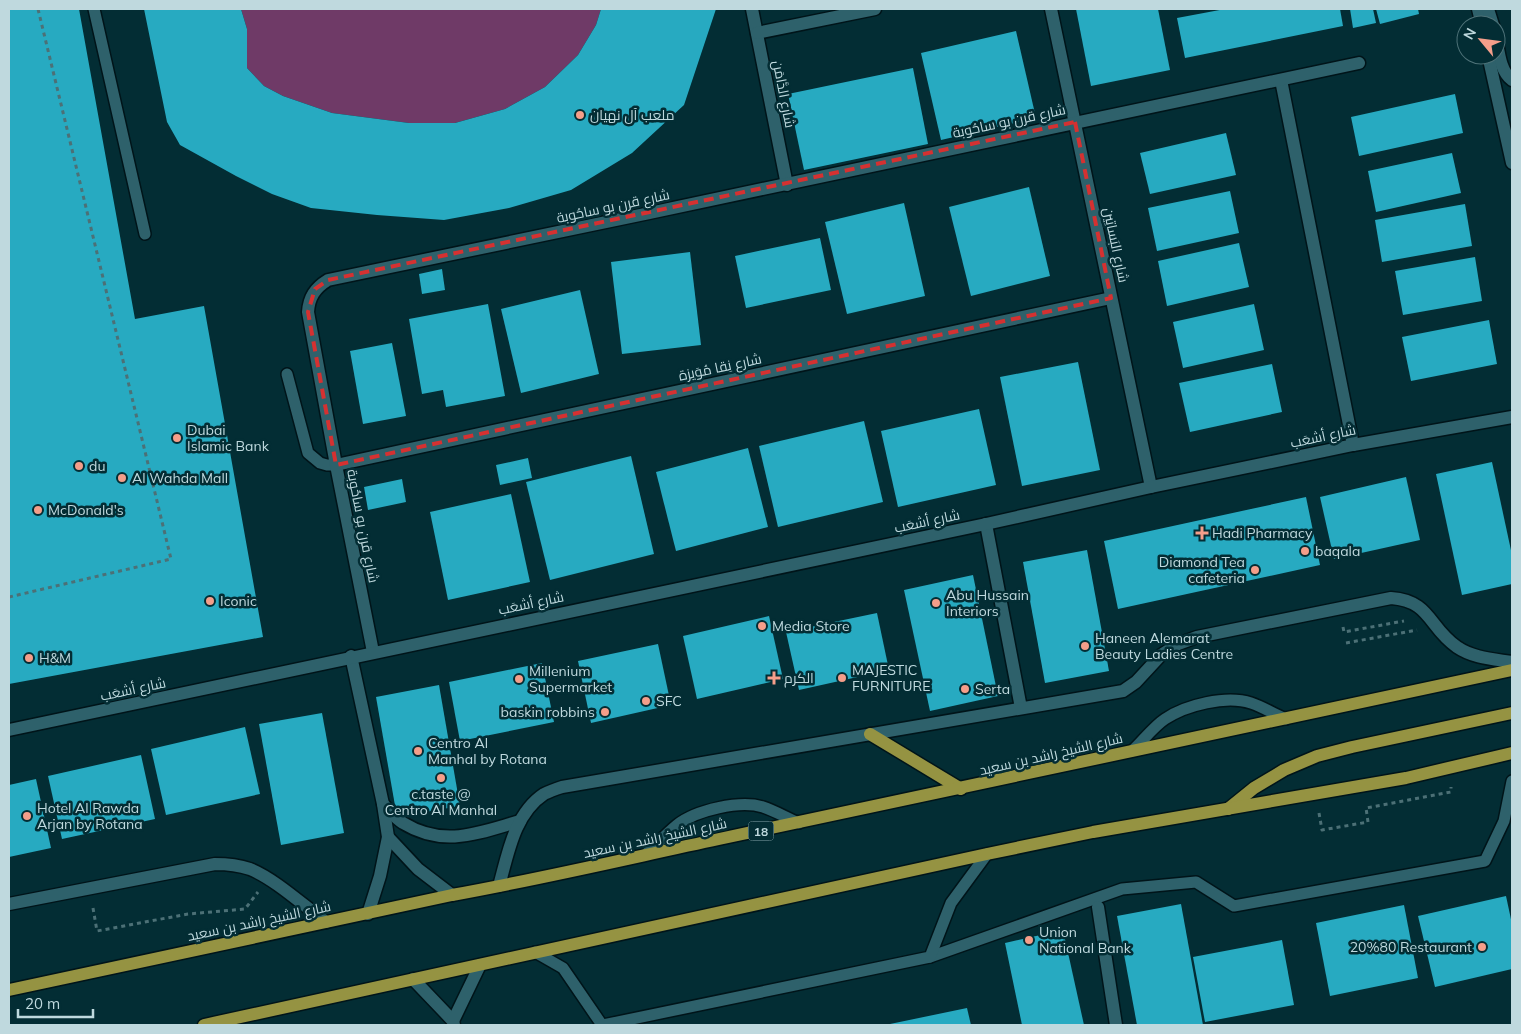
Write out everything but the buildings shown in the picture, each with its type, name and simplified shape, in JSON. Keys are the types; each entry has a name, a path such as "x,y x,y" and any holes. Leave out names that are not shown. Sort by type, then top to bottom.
{"main road":[{"name":"شارع الشيخ راشد بن سعيد","path":"9,990 961,789 1512,670"},
{"path":"1226,810 1254,788 1317,756 1512,713"},
{"path":"870,734 961,789"},
{"path":"204,1025 987,854 1093,832 1406,778 1512,753"}],"street":[{"name":"شارع الدَّامَن","path":"752,9 787,185"},
{"path":"757,32 875,9"},
{"name":"شارع البَساتِين","path":"1051,9 1151,487"},
{"name":"شارع قرن بو ساحُوبة","path":"373,652 308,312 311,296 321,284 328,280 787,185 1075,122 1359,63"},
{"path":"1490,65 1512,163"},
{"path":"1502,65 1506,75 1512,80"},
{"path":"1281,80 1353,445"},
{"name":"شارع نِقا مُوَيزة","path":"336,465 1111,298"},
{"name":"شارع أشعَب","path":"9,730 1353,445 1512,418"},
{"path":"986,524 1021,708"},
{"path":"499,886 520,821 530,805 545,794 562,787 1123,691 1136,682 1162,655 1178,644 1197,637 1340,607 1390,598 1405,599 1418,605 1445,637 1457,647 1471,654 1512,662"},
{"path":"351,656 383,804 388,837 380,876 368,914"},
{"path":"383,804 402,822 417,830 425,834 451,838 520,821"},
{"path":"388,837 418,869 452,895"},
{"path":"9,904 215,864 232,864 248,868 264,876 326,922"},
{"path":"1098,907 1116,1025"},
{"path":"413,979 454,1023 480,965"}],"lane":[{"path":"94,9 145,234"},
{"path":"287,374 308,454 320,463 336,465"},
{"path":"1132,751 1165,719 1184,709 1205,703 1249,702 1286,719"},
{"path":"535,952 563,968 602,1025 930,957 1122,889 1196,882 1234,906 1485,861 1504,821 1512,781"},
{"path":"646,854 678,824 698,814 719,808 762,807 799,823"},
{"path":"930,957 951,903 987,854"}],"path":[{"path":"9,597 171,559 38,9"},
{"path":"1340,607 1344,632 1407,621"},
{"path":"1346,644 1418,630 1417,625"},
{"path":"93,908 97,931 188,914 245,909 258,892"}],"highlighted area":[{"path":"1075,122 1111,298 336,465 308,312 315,289 328,280"}],"shaded area":[{"path":"241,9 601,9 596,25 578,55 545,87 505,109 455,123 409,123 332,113 283,96 264,86 247,68 247,29"}],"place":[{"name":"ملعب آل نهيان","path":"580,115"},
{"name":"Dubai Islamic Bank","path":"177,438"},
{"name":"du","path":"79,466"},
{"name":"Al Wahda Mall","path":"122,478"},
{"name":"McDonald's","path":"38,510"},
{"name":"Hadi Pharmacy","path":"1202,533"},
{"name":"baqala","path":"1305,551"},
{"name":"Diamond Tea cafeteria","path":"1255,570"},
{"name":"Iconic","path":"210,601"},
{"name":"Abu Hussain Interiors","path":"936,603"},
{"name":"Media Store","path":"762,626"},
{"name":"Haneen Alemarat Beauty Ladies Centre","path":"1085,646"},
{"name":"H&M","path":"29,658"},
{"name":"الكرم","path":"774,678"},
{"name":"MAJESTIC FURNITURE","path":"842,678"},
{"name":"Millenium Supermarket","path":"519,679"},
{"name":"Serta","path":"965,689"},
{"name":"SFC","path":"646,701"},
{"name":"baskin robbins","path":"605,712"},
{"name":"Centro Al Manhal by Rotana","path":"418,751"},
{"name":"c.taste @ Centro Al Manhal","path":"441,778"},
{"name":"Hotel Al Rawda Arjan by Rotana","path":"27,816"},
{"name":"Union National Bank","path":"1029,940"},
{"name":"20%80 Restaurant","path":"1482,947"}]}
